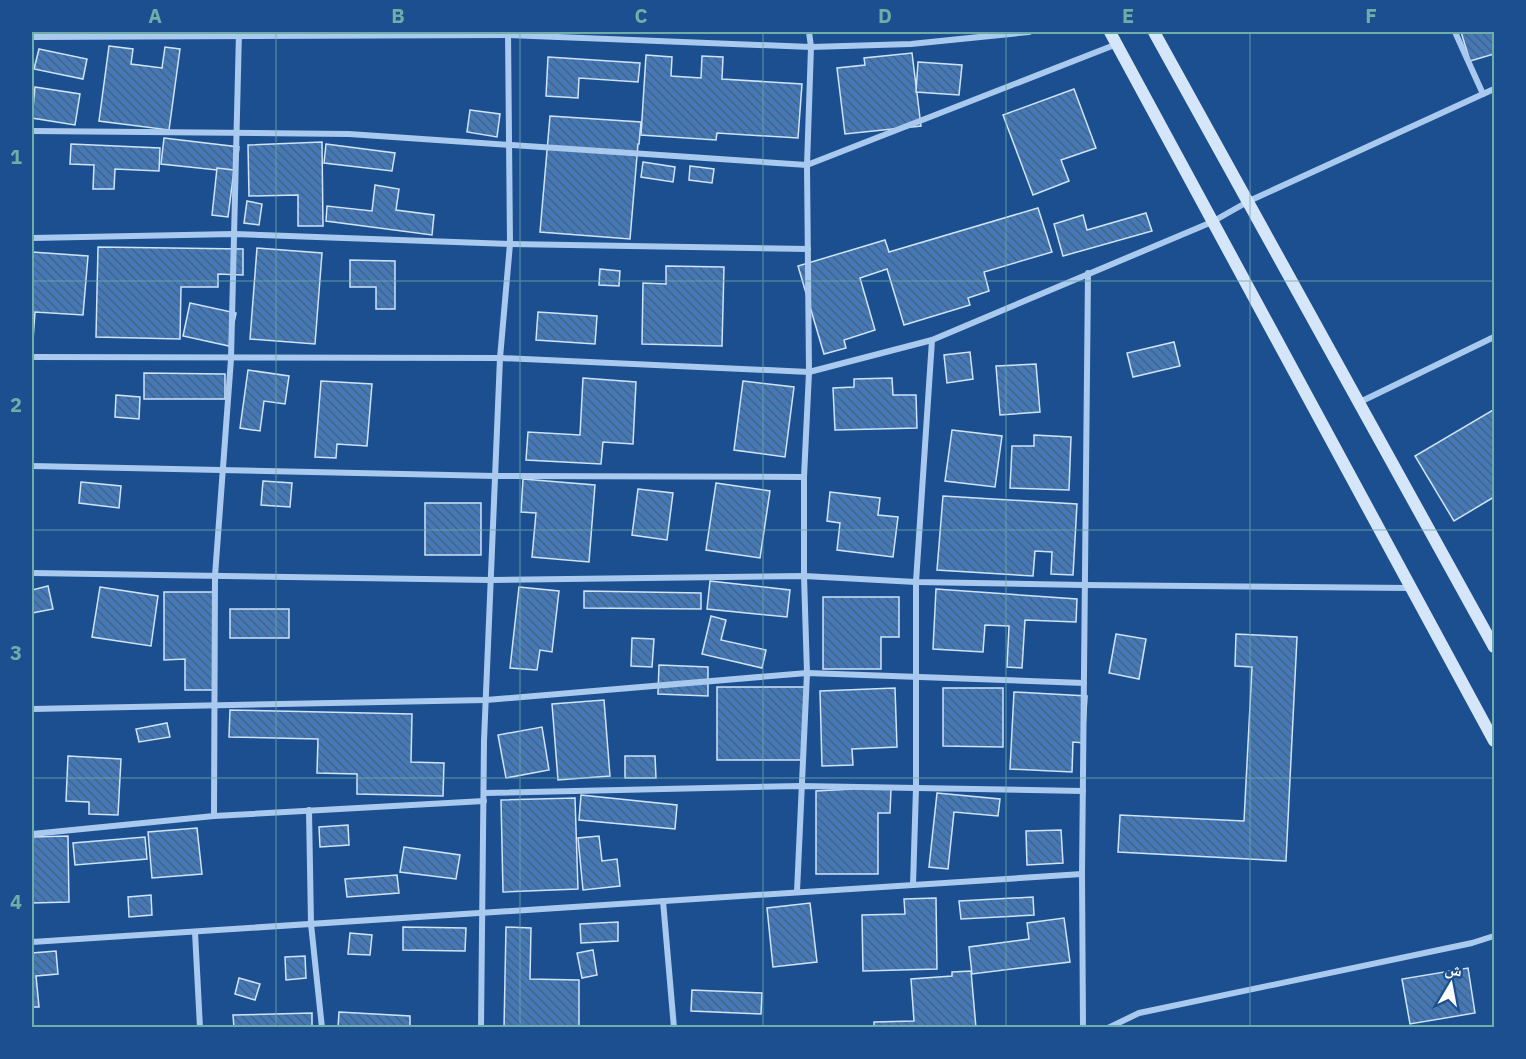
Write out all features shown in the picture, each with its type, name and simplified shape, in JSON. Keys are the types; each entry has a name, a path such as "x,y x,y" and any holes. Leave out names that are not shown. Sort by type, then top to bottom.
{"main road":[{"path":"1110,32 1494,741"},
{"path":"1154,32 1494,647"}],"street":[{"path":"797,892 807,673 804,477 809,372 807,165 811,47 809,32"},
{"path":"32,37 239,33 508,33 811,47 911,44 1029,32"},
{"path":"1455,32 1483,94"},
{"path":"214,816 215,576 231,359 239,33"},
{"path":"481,1028 486,700 500,358 510,244 508,33"},
{"path":"32,132 349,134 807,165 1117,44"},
{"path":"32,357 500,358 809,372 932,340 1212,222 1249,201 1494,89"},
{"path":"32,238 234,234 510,244 808,249"},
{"path":"1083,1028 1082,874 1088,273"},
{"path":"1360,402 1494,338"},
{"path":"913,885 916,788 916,582 932,340"},
{"path":"32,466 495,476 804,477"},
{"path":"32,573 491,580 804,576 916,582 1411,588"},
{"path":"32,709 486,700 807,673 1084,683"},
{"path":"32,834 214,816 484,797 801,786 1083,791"},
{"path":"309,810 311,924 322,1028"},
{"path":"32,942 1082,874"},
{"path":"663,901 674,1028"},
{"path":"195,932 200,1028"},
{"path":"1108,1028 1139,1013 1472,943 1494,936"}],"building":[{"path":"1461,32 1494,32 1494,54 1470,61"},
{"path":"109,46 133,49 131,64 162,68 165,47 180,49 169,130 99,121"},
{"path":"39,49 87,59 83,79 34,69"},
{"path":"912,53 921,126 845,134 837,68 865,65 864,58"},
{"path":"646,55 672,57 671,76 701,78 702,56 723,57 722,79 802,84 798,138 717,133 716,140 641,135"},
{"path":"548,57 640,63 638,82 579,78 578,98 546,96"},
{"path":"918,62 962,65 959,95 916,92"},
{"path":"35,87 80,94 75,125 32,118"},
{"path":"1074,89 1096,148 1061,160 1069,181 1033,195 1003,115"},
{"path":"470,110 500,114 497,137 467,132"},
{"path":"550,116 641,122 630,239 540,232"},
{"path":"164,138 239,147 236,172 161,164"},
{"path":"322,142 323,226 298,226 298,195 249,196 248,145"},
{"path":"71,144 160,148 159,171 115,169 114,189 93,189 94,165 70,164"},
{"path":"326,144 395,153 392,171 324,163"},
{"path":"643,162 675,167 673,182 641,177"},
{"path":"690,166 714,169 712,183 689,180"},
{"path":"217,168 234,170 228,217 212,215"},
{"path":"375,185 399,189 396,210 434,215 432,235 326,221 327,206 372,211"},
{"path":"247,201 262,204 259,225 244,223"},
{"path":"1038,208 1052,252 984,272 989,291 968,298 970,305 904,325 887,269 860,278 875,330 844,340 846,348 824,354 798,266 885,240 889,252"},
{"path":"1146,213 1152,231 1063,256 1054,224 1083,215 1087,230"},
{"path":"98,247 243,249 243,275 218,274 218,287 181,287 180,339 96,337"},
{"path":"257,248 322,253 315,344 250,339"},
{"path":"32,252 88,256 83,315 35,312 33,340 32,340"},
{"path":"350,260 395,261 395,309 376,309 376,287 350,287"},
{"path":"666,266 724,267 722,346 642,344 643,283 666,284"},
{"path":"600,269 620,271 619,286 599,285"},
{"path":"190,303 236,313 229,346 183,336"},
{"path":"538,312 597,316 595,344 536,340"},
{"path":"1174,342 1180,366 1133,377 1127,353"},
{"path":"970,352 973,379 947,383 944,355"},
{"path":"1036,364 1040,412 1000,415 996,366"},
{"path":"248,370 289,376 285,404 264,401 260,431 240,428"},
{"path":"144,373 225,374 225,399 144,399"},
{"path":"583,378 636,382 633,444 603,442 601,464 526,460 528,432 580,435"},
{"path":"892,378 893,395 916,395 917,428 835,430 833,388 854,387 854,379"},
{"path":"321,381 372,384 367,446 337,444 336,458 315,457"},
{"path":"743,381 794,387 785,457 734,450"},
{"path":"116,395 140,397 139,419 115,417"},
{"path":"1493,410 1494,497 1454,521 1415,456"},
{"path":"952,430 1002,436 995,487 945,481"},
{"path":"1034,435 1071,437 1069,490 1010,488 1012,446 1034,446"},
{"path":"523,479 595,485 589,562 532,557 536,513 521,512"},
{"path":"263,481 292,483 290,507 261,505"},
{"path":"81,482 121,486 119,508 79,503"},
{"path":"716,483 770,491 760,558 706,550"},
{"path":"638,489 673,493 667,540 632,535"},
{"path":"830,492 880,498 878,515 898,517 893,557 837,550 840,523 827,521"},
{"path":"943,496 1077,504 1073,575 1051,574 1052,552 1035,551 1033,576 937,570"},
{"path":"425,503 481,503 481,555 425,555"},
{"path":"710,581 790,590 787,617 707,609"},
{"path":"48,586 53,609 32,613 32,590"},
{"path":"100,587 158,596 151,646 92,637"},
{"path":"519,587 559,591 552,652 540,650 537,670 510,668"},
{"path":"936,589 1077,599 1076,622 1025,620 1022,668 1007,667 1009,626 985,625 983,652 933,649"},
{"path":"584,591 701,593 701,609 584,608"},
{"path":"164,592 213,592 213,690 185,690 185,659 164,660"},
{"path":"823,597 899,597 899,637 881,637 881,669 823,669"},
{"path":"230,609 289,609 289,638 230,638"},
{"path":"711,616 726,620 721,640 766,650 762,668 702,654"},
{"path":"1116,634 1146,639 1139,679 1109,673"},
{"path":"1236,634 1297,637 1286,861 1118,852 1120,815 1244,821 1252,667 1235,666"},
{"path":"632,638 654,639 652,667 631,666"},
{"path":"659,665 708,667 708,696 658,694"},
{"path":"717,687 805,687 805,760 717,760"},
{"path":"895,688 897,747 852,749 853,765 822,766 820,691"},
{"path":"943,688 1003,688 1003,747 943,746"},
{"path":"1014,692 1087,696 1084,743 1073,742 1072,772 1010,769"},
{"path":"604,700 610,776 558,780 552,704"},
{"path":"230,710 412,714 411,762 444,763 443,796 357,794 357,774 317,773 318,739 229,737"},
{"path":"167,723 170,737 139,742 136,729"},
{"path":"542,727 549,770 506,778 498,735"},
{"path":"68,756 121,759 118,815 89,814 89,802 66,801"},
{"path":"625,756 655,756 656,778 625,778"},
{"path":"891,789 890,813 878,813 878,874 816,874 816,791"},
{"path":"937,793 1000,799 998,816 954,812 948,869 929,867"},
{"path":"581,795 677,805 675,829 579,820"},
{"path":"575,798 578,889 503,892 501,800"},
{"path":"348,825 349,845 320,847 319,827"},
{"path":"197,828 202,874 152,878 148,832"},
{"path":"1061,830 1063,863 1027,865 1026,831"},
{"path":"68,836 69,902 32,903 32,837"},
{"path":"599,836 602,861 617,859 620,886 583,890 578,838"},
{"path":"145,837 147,859 75,865 73,843"},
{"path":"404,847 460,855 456,879 400,872"},
{"path":"397,875 399,893 347,897 345,879"},
{"path":"151,895 152,915 129,917 128,897"},
{"path":"1033,897 1034,915 961,919 959,901"},
{"path":"936,898 937,969 863,971 862,915 905,914 904,899"},
{"path":"810,903 817,962 773,967 767,908"},
{"path":"1064,918 1070,962 972,974 969,947 1029,939 1027,923"},
{"path":"618,922 618,941 581,943 580,924"},
{"path":"403,927 466,928 465,951 403,950"},
{"path":"506,927 531,928 530,979 579,980 579,1028 504,1028"},
{"path":"350,933 372,935 370,955 348,954"},
{"path":"593,950 597,975 582,978 577,953"},
{"path":"56,951 58,974 36,976 39,1007 32,1007 32,953"},
{"path":"305,956 306,978 286,980 285,957"},
{"path":"1468,968 1475,1013 1410,1024 1402,979"},
{"path":"971,971 976,1028 874,1028 874,1022 914,1021 911,979 952,976 952,972"},
{"path":"239,978 260,984 255,1000 235,994"},
{"path":"692,990 762,993 761,1014 691,1011"},
{"path":"339,1012 410,1016 410,1028 338,1028"},
{"path":"312,1013 312,1028 234,1028 233,1015"}]}
